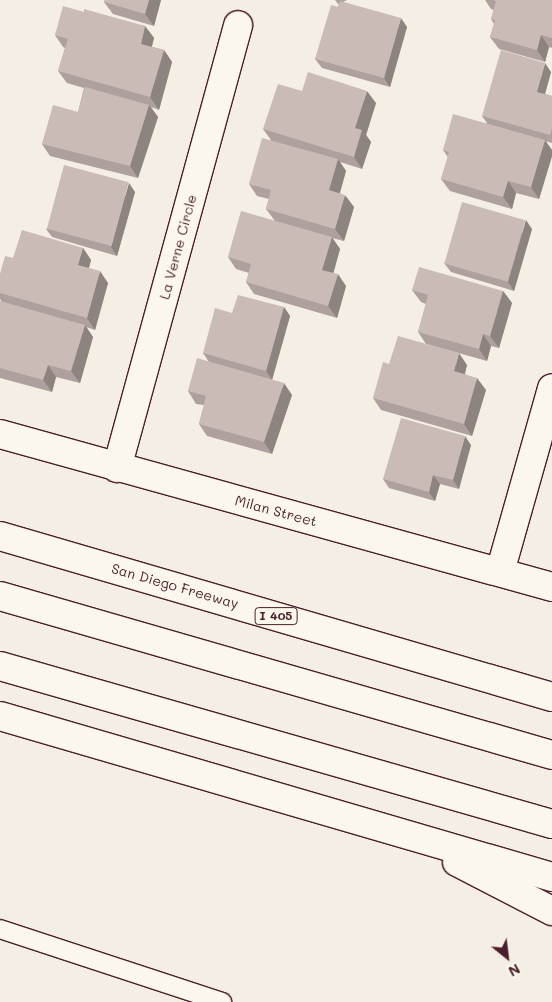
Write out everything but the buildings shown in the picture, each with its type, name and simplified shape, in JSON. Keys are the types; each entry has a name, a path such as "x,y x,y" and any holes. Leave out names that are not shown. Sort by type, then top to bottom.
{"main road":[{"name":"La Verne Circle","path":"117,468 238,25"},
{"path":"500,572 552,388"},
{"name":"Milan Street","path":"0,434 117,468 552,587"},
{"name":"San Diego Freeway","path":"0,536 552,697"},
{"path":"0,596 552,755"},
{"path":"0,666 552,824"},
{"path":"0,716 552,877"},
{"path":"400,832 552,911"}],"lane":[{"path":"0,928 222,1002"}]}
